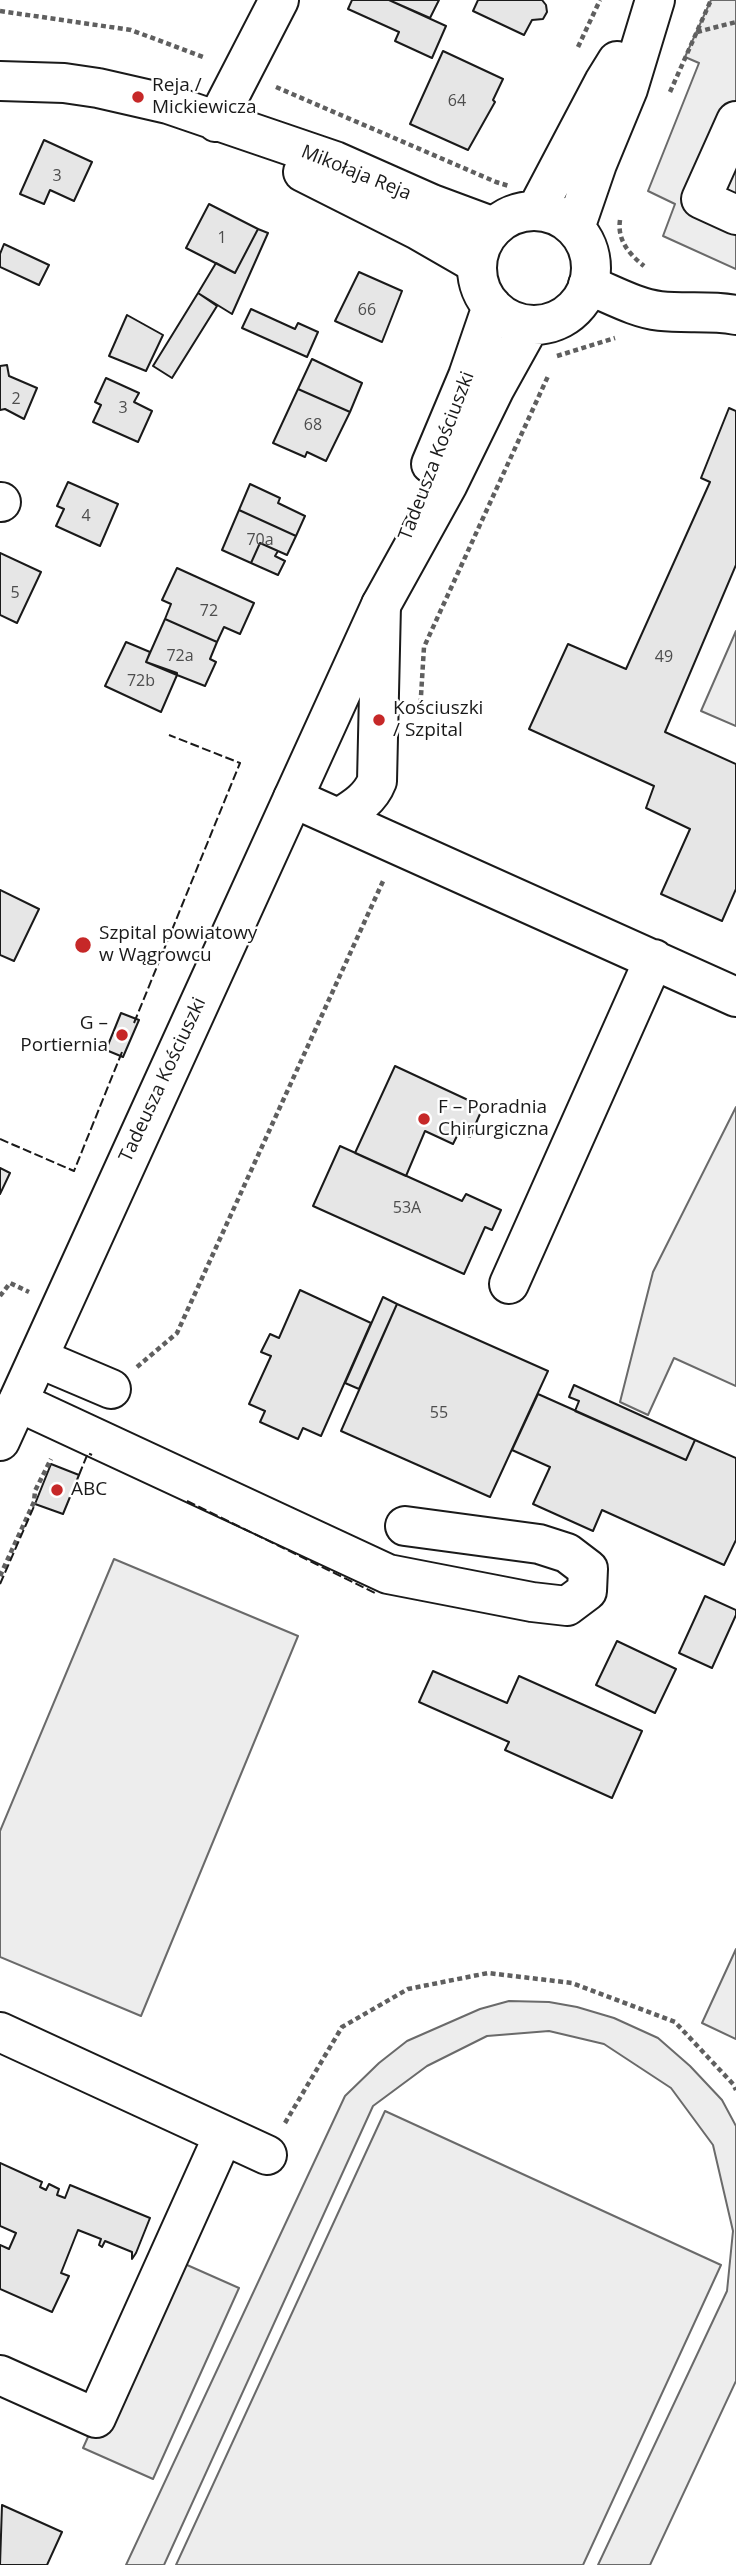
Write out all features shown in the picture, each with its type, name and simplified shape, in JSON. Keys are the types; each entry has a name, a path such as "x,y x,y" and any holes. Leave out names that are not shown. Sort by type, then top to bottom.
{"main road":[{"path":"216,122 279,0"},
{"path":"525,199 564,219 584,241 590,255 588,285 572,310 545,323 530,324 510,318 492,306 478,279 480,250 494,227 521,212 525,199 655,1"},
{"path":"575,229 597,164 628,89 655,1"},
{"name":"Mikołaja Reja","path":"0,81 64,83 167,104 335,161 432,204 494,227"},
{"path":"736,121 701,199 736,215"},
{"name":"Mikołaja Reja","path":"216,122 321,183 418,230 477,264"},
{"path":"588,285 651,309 736,315"},
{"name":"Tadeusza Kościuszki","path":"0,1441 380,606 492,306"},
{"name":"Tadeusza Kościuszki","path":"380,606 448,484 530,324"},
{"path":"340,818 365,801 376,781 380,606"},
{"path":"293,798 736,997"},
{"path":"509,1284 654,960"},
{"path":"38,1358 111,1389"},
{"path":"18,1402 388,1574 532,1602 567,1606 587,1591 588,1569 568,1553 539,1544 405,1526"},
{"path":"0,2032 267,2155"},
{"path":"0,2375 96,2418 223,2136"}],"path":[{"path":"577,50 600,0"},
{"path":"669,93 711,0"},
{"path":"0,11 131,30 242,72 485,178 525,199"},
{"path":"696,33 736,22"},
{"path":"622,214 619,225 622,240 631,256 646,268"},
{"path":"267,2155 342,2026 408,1989 488,1973 572,1983 675,2022 736,2090"}],"shaded area":[{"path":"711,0 736,0 736,269 663,236 675,204 648,191 699,63 685,57"},
{"path":"736,631 736,726 701,711"},
{"path":"736,1107 736,1386 674,1358 648,1415 620,1402 653,1272"},
{"path":"114,1559 298,1636 141,2016 0,1957 0,1831"},
{"path":"736,1949 736,2039 702,2023"},
{"path":"509,2001 549,2002 577,2007 614,2018 658,2038 690,2066 722,2100 736,2126 736,2381 650,2565 598,2565 727,2291 733,2231 713,2145 671,2088 604,2044 549,2031 487,2036 427,2066 373,2106 164,2565 126,2565 345,2096 379,2063 407,2041 480,2009"},
{"path":"385,2111 721,2265 583,2565 176,2565"},
{"path":"169,2257 239,2288 153,2479 83,2448"}],"building":[{"path":"352,0 389,0 446,26 432,58 395,41 399,32 348,9"},
{"path":"389,0 439,0 430,18"},
{"path":"478,0 542,0 547,12 543,19 532,20 524,35 473,11"},
{"path":"443,51 503,79 493,100 495,102 468,150 410,124"},
{"path":"44,140 92,162 74,201 50,190 44,204 20,194"},
{"path":"209,204 258,229 235,273 186,248"},
{"path":"258,229 268,233 232,314 198,293 216,263 235,273"},
{"path":"4,244 49,265 39,285 0,267 0,254"},
{"path":"359,272 402,291 382,342 335,321"},
{"path":"198,293 217,306 172,378 153,366"},
{"path":"251,309 295,329 298,323 318,332 307,357 242,328"},
{"path":"127,315 163,335 146,371 109,356"},
{"path":"312,359 362,383 350,412 298,389"},
{"path":"7,365 9,376 37,388 24,419 5,409 0,410 0,366"},
{"path":"106,378 139,393 134,402 152,411 138,442 93,422 101,405 95,402"},
{"path":"298,389 350,412 326,461 307,452 305,457 273,443"},
{"path":"729,408 736,411 736,565 665,732 736,764 736,889 722,921 661,894 690,829 646,808 654,786 529,729 568,644 626,669 710,482 701,478"},
{"path":"68,482 118,504 100,546 56,526 64,509 57,506"},
{"path":"250,484 280,498 278,503 305,516 296,536 239,510"},
{"path":"239,510 296,536 287,555 260,543 251,563 222,550"},
{"path":"260,543 278,551 275,556 285,561 278,575 251,563"},
{"path":"0,553 41,572 17,623 0,615"},
{"path":"177,568 254,603 240,634 224,627 217,642 165,619 171,604 162,600"},
{"path":"165,619 217,642 210,659 216,662 205,686 146,662"},
{"path":"126,642 150,652 146,662 177,675 161,712 105,686"},
{"path":"0,890 39,909 14,961 0,955"},
{"name":"G – Portiernia","path":"121,1013 139,1020 123,1057 106,1050"},
{"name":"F – Poradnia Chirurgiczna","path":"395,1066 483,1107 470,1137 459,1132 453,1144 425,1131 406,1176 355,1153"},
{"path":"340,1146 462,1201 466,1194 501,1210 492,1230 485,1227 464,1274 313,1206"},
{"path":"0,1168 10,1173 0,1194"},
{"path":"300,1290 371,1323 321,1436 303,1428 298,1439 260,1422 265,1411 249,1404 271,1356 261,1352 270,1334 279,1338"},
{"path":"383,1297 397,1304 359,1389 345,1383"},
{"path":"397,1304 548,1371 490,1497 341,1431"},
{"path":"574,1385 695,1440 686,1460 575,1411 579,1401 569,1397"},
{"path":"538,1394 686,1460 695,1440 736,1458 736,1540 724,1565 602,1510 593,1531 533,1504 550,1467 512,1450"},
{"name":"ABC","path":"51,1464 79,1475 63,1514 35,1504"},
{"path":"705,1596 736,1610 712,1668 679,1653"},
{"path":"617,1641 676,1669 655,1713 596,1685"},
{"path":"433,1671 507,1703 519,1676 642,1731 612,1798 505,1750 509,1742 419,1702"},
{"path":"0,2163 42,2182 40,2187 46,2190 49,2184 59,2189 57,2195 65,2198 70,2185 150,2218 132,2259 132,2252 105,2241 102,2247 99,2245 101,2239 78,2230 61,2273 69,2276 52,2312 0,2289 0,2245 9,2249 16,2233 0,2226"},
{"path":"2,2505 62,2532 47,2565 0,2565"}],"fence":[{"path":"134,1023 240,763 169,735"},
{"path":"0,1139 74,1171 122,1052"},
{"path":"79,1475 88,1453 92,1455"},
{"path":"187,1501 377,1594"},
{"path":"0,1584 35,1504"}],"place":[{"name":"Reja / Mickiewicza","path":"138,97"},
{"name":"Kościuszki / Szpital","path":"379,720"},
{"name":"Szpital powiatowy w Wągrowcu","path":"83,945"},
{"name":"G – Portiernia","path":"122,1035"},
{"name":"F – Poradnia Chirurgiczna","path":"424,1119"},
{"name":"ABC","path":"57,1490"}]}
